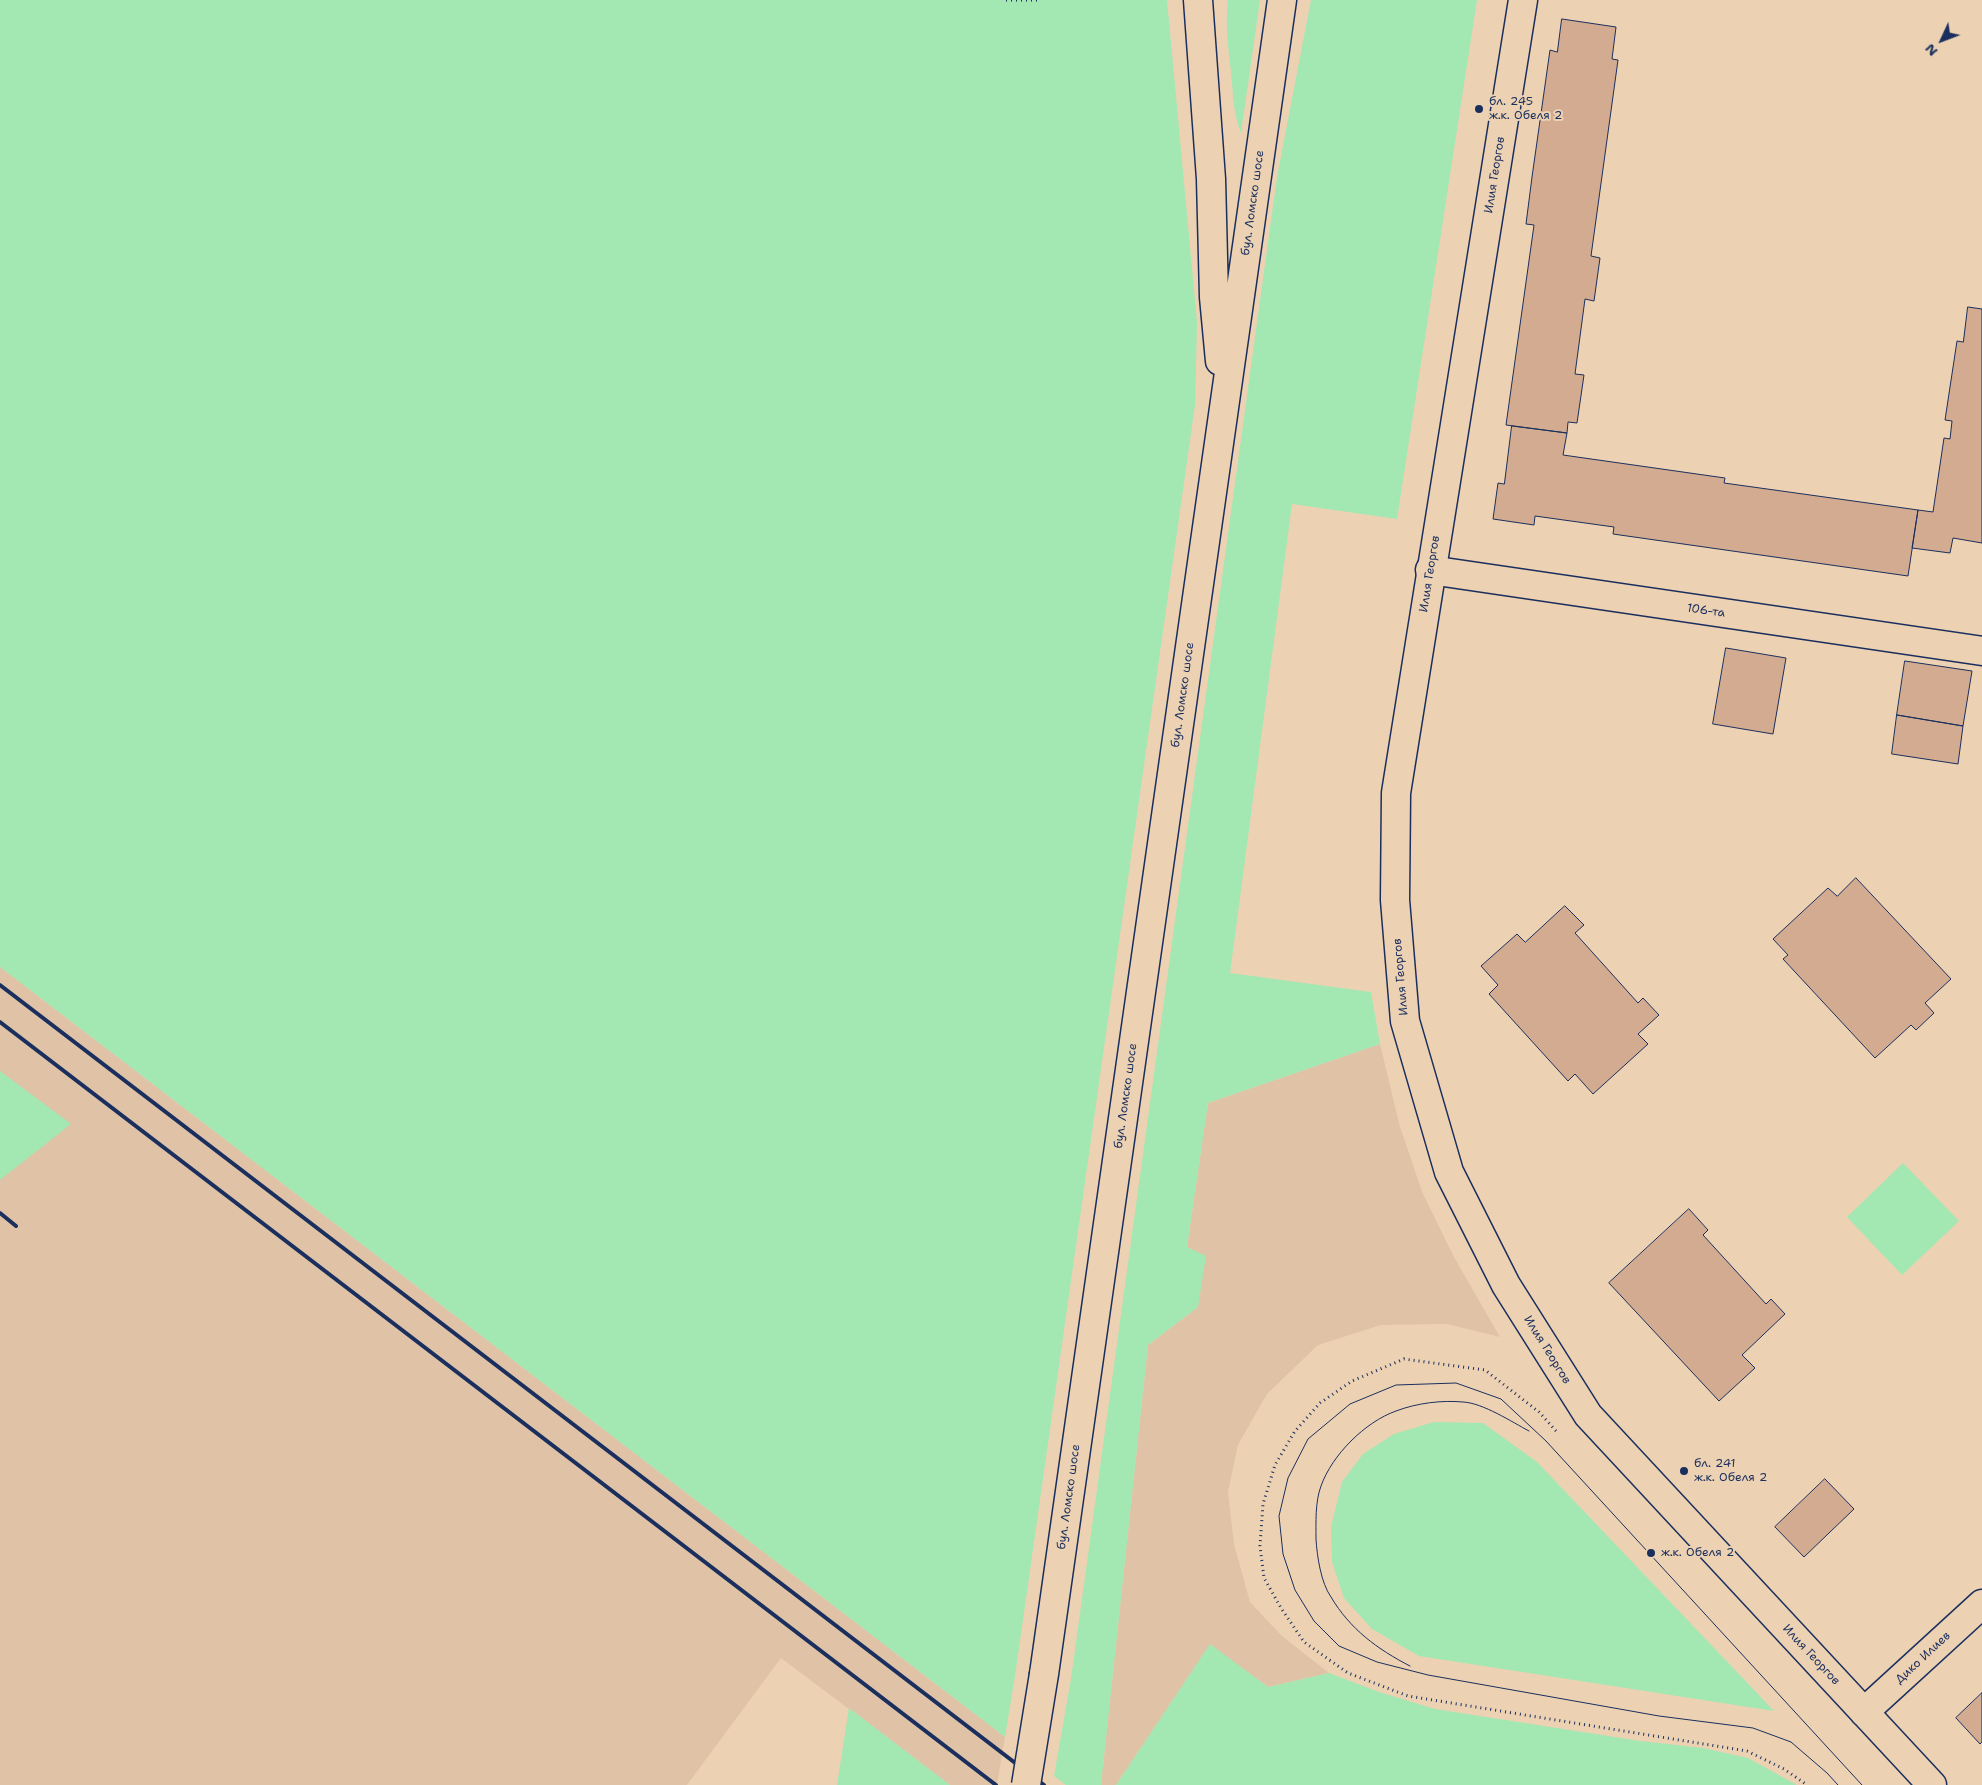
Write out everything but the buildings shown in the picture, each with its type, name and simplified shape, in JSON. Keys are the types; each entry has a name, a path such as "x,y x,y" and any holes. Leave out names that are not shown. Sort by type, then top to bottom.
{"street":[{"name":"бул. Ломско шосе","path":"1198,0 1211,179 1214,297 1224,407"},
{"name":"бул. Ломско шосе","path":"1026,1785 1044,1674 1282,0"},
{"name":"Илия Георгов","path":"1523,0 1430,570 1396,793 1395,900 1405,1021 1449,1172 1506,1286 1588,1415 1932,1785"},
{"name":"106-та","path":"1430,570 1982,651"},
{"name":"Дико Илиев","path":"1864,1712 1982,1604"}],"path":[{"path":"1006,0 1037,0"},
{"path":"1559,1434 1539,1412 1485,1370 1404,1359 1352,1381 1320,1403 1295,1431 1275,1465 1263,1504 1260,1546 1264,1578 1280,1608 1304,1642 1348,1673 1408,1696 1747,1751 1784,1769 1807,1785"}],"shaded area":[{"path":"0,967 1005,1737 997,1785 950,1785 781,1658 687,1785 0,1785"},
{"path":"1380,1044 1400,1127 1423,1194 1454,1257 1500,1337 1447,1324 1381,1325 1318,1345 1267,1394 1238,1445 1228,1492 1234,1544 1250,1602 1282,1636 1329,1673 1268,1687 1210,1645 1116,1785 1101,1785 1148,1345 1198,1307 1187,1247 1208,1103"}],"green space":[{"path":"0,0 1167,0 1197,322 1195,405 1005,1737 0,967"},
{"path":"1228,0 1260,0 1241,133 1235,110 1228,44"},
{"path":"1311,0 1477,0 1397,519 1292,504 1230,973 1371,992 1380,1044 1208,1103 1187,1247 1206,1256 1198,1307 1148,1345 1101,1785 1066,1785 1054,1776 1071,1679 1277,177"},
{"path":"0,1071 71,1124 0,1180"},
{"path":"1903,1163 1959,1221 1902,1275 1847,1217"},
{"path":"1434,1422 1483,1423 1537,1462 1774,1711 1419,1656 1372,1629 1344,1598 1332,1562 1331,1527 1342,1482 1363,1454 1394,1434"},
{"path":"1210,1644 1268,1687 1329,1673 1379,1692 1435,1709 1640,1741 1703,1748 1748,1758 1797,1785 1116,1785"},
{"path":"849,1708 950,1785 837,1785"}],"tram line":[{"path":"1838,1785 1791,1742 1753,1728 1659,1716 1428,1675 1377,1662 1339,1646 1314,1621 1295,1590 1283,1554 1279,1516 1288,1478 1308,1439 1350,1404 1396,1385 1456,1383 1501,1399 1546,1441 1862,1785"},
{"path":"1410,1666 1386,1653 1365,1637 1338,1608 1328,1591 1320,1569 1316,1539 1316,1512 1321,1486 1326,1474 1341,1452 1362,1431 1384,1416 1421,1404 1447,1401 1471,1403 1529,1431"}],"railway":[{"path":"0,985 1044,1785"},
{"path":"0,1022 996,1785"},
{"path":"0,1213 16,1226"}],"place":[{"name":"бл. 245 ж.к. Обеля 2","path":"1479,109"},
{"name":"бл. 241 ж.к. Обеля 2","path":"1684,1471"},
{"name":"ж.к. Обеля 2","path":"1651,1553"}]}
